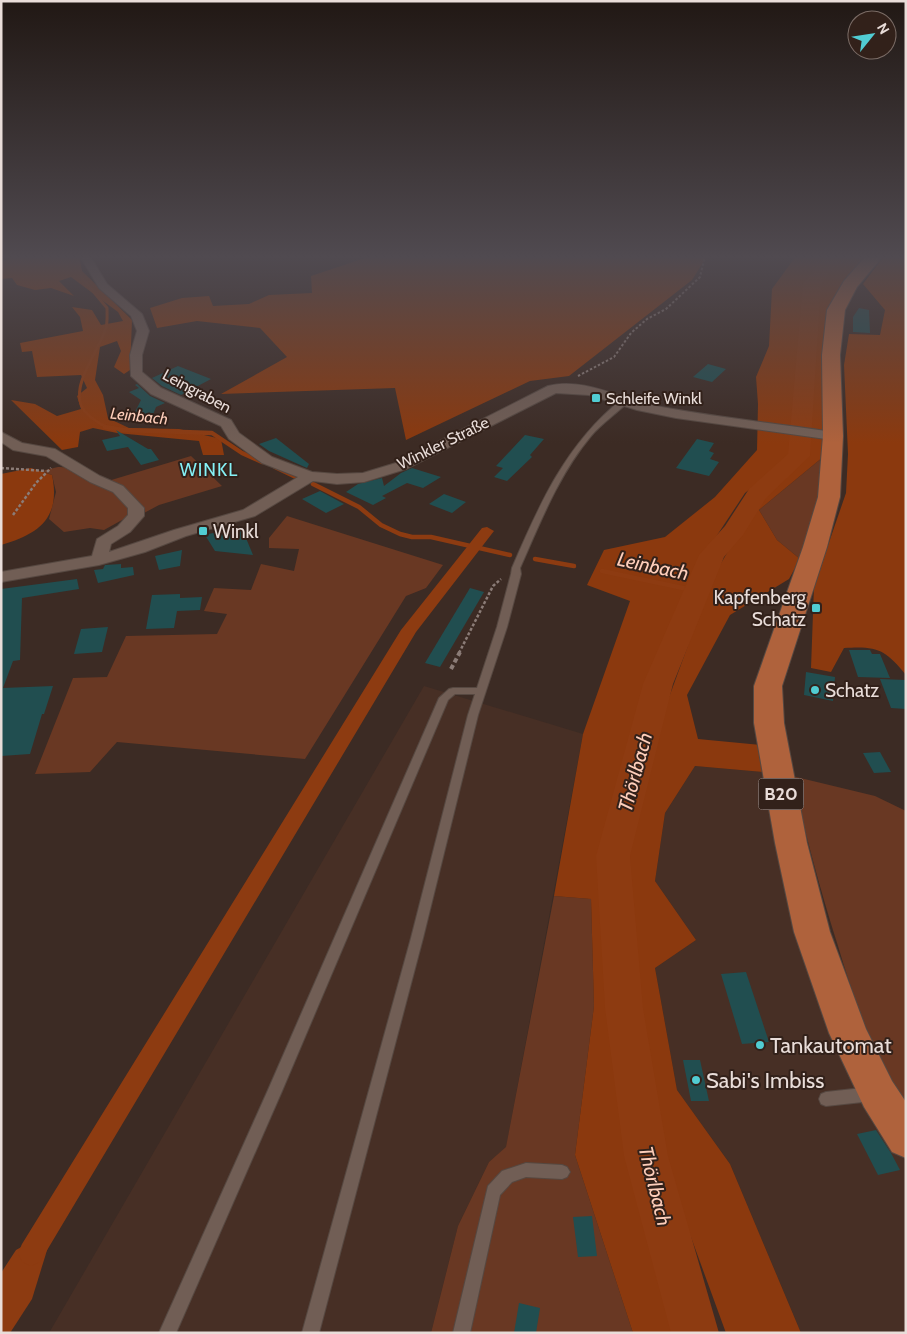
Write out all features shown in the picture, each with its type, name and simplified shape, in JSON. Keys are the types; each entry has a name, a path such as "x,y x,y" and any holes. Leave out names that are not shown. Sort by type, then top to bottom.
{"main road":[{"name":"B20","path":"835,318 831,355 829,497 815,547 768,686 769,723 791,843 812,932 848,1033 878,1094 906,1138"}],"street":[{"name":"Leingraben","path":"138,318 142,331 136,355 136,373 156,391 226,423 234,436 267,460 310,476"},
{"name":"Winkler Straße","path":"310,476 364,477 401,466 428,454 532,398 553,388 565,387 652,410 830,435"},
{"path":"1,436 18,447 50,452 66,460 95,479 118,490 136,508 136,516 124,529 103,542 99,560"},
{"path":"1,577 99,560 139,549 180,533 249,513 310,476"}],"lane":[{"path":"310,1333 480,691 502,627 516,568 546,503 565,470 609,412 624,402"},
{"path":"167,1333 279,1082 444,698 453,691 480,691"},
{"path":"826,1099 878,1094"},
{"path":"461,1333 493,1191 507,1176 526,1170 562,1172"}],"path":[{"path":"565,387 583,373 614,357 631,333 650,318"},
{"path":"1,468 19,468 37,473 47,471 66,460"},
{"path":"12,515 47,471"},
{"path":"451,669 493,586 516,568"}],"shaded area":[{"path":"80,318 97,318 101,325 123,321 121,318 132,320 130,370 124,374 114,367 121,351 117,341 100,347 95,380 103,395 108,418 129,428 179,429 221,439 224,455 203,455 199,441 117,433 93,428 80,432 78,447 62,450 11,400 35,404 57,416 81,409 77,396 87,388 81,375 37,377 32,351 22,352 20,343 83,331"},
{"path":"154,318 643,318 569,376 530,381 406,440 395,388 221,394 287,357 260,328 197,321 157,328"},
{"path":"770,318 802,318 791,456 745,493 704,555 678,608 631,737 602,855 622,1130 679,1333 633,1333 575,1155 594,1006 591,899 554,896 583,734 630,601 587,585 604,550 665,537 715,497 757,450 758,404 756,377 769,346"},
{"path":"815,318 832,318 825,376 822,428 823,457 759,510 777,540 800,559 789,579 730,615 687,695 698,739 761,745 763,772 695,766 665,813 655,881 696,940 655,968 677,1090 730,1164 801,1333 726,1333 684,1218 636,1050 624,881 652,744 713,577 751,512 803,457"},
{"path":"883,318 906,318 906,675 892,660 880,651 865,648 844,648 831,672 811,668 814,586 846,493 848,454 844,365 849,334 880,335"},
{"path":"191,456 222,486 159,505 144,513 134,498 108,481"},
{"path":"823,457 824,488 800,559 777,540 759,510"},
{"path":"58,467 87,475 107,487 132,506 131,515 104,530 90,528 64,532 49,519 56,492 52,475 41,471"},
{"path":"31,468 52,475 54,490 50,513 36,529 14,541 1,545 1,474"},
{"path":"287,516 443,565 426,588 406,596 305,759 117,742 90,772 35,774 73,678 107,677 126,636 217,634 227,614 204,611 214,588 251,590 261,564 294,571 299,549 269,548 269,538"},
{"path":"424,686 583,734 506,1148 489,1162 458,1226 431,1333 49,1333"},
{"path":"695,766 763,772 906,1154 906,1333 801,1333 730,1164 677,1090 655,968 696,940 655,881 665,813"},
{"path":"792,776 875,796 906,811 906,1103 884,1066 866,1027 851,987 831,925"},
{"path":"554,896 591,899 594,1006 575,1155 633,1333 431,1333 458,1226 489,1162 506,1147"},
{"path":"43,1235 48,1247 32,1299 10,1333 1,1333 1,1273 16,1250"}],"building":[{"path":"853,318 869,318 870,333 853,332"},
{"path":"708,364 726,369 712,382 693,377"},
{"path":"178,366 211,379 181,395 162,386 152,378"},
{"path":"137,384 150,396 165,403 156,407 150,422 130,422 141,400 129,392 139,388 135,385"},
{"path":"116,430 151,449 159,460 141,465 128,447 107,451 102,440 120,436"},
{"path":"525,435 544,439 530,455 532,457 507,481 494,477 503,468 496,466"},
{"path":"276,438 309,464 307,468 269,451 259,444"},
{"path":"697,439 714,443 709,451 714,453 710,459 719,462 709,476 676,468"},
{"path":"412,468 441,477 423,488 407,483 382,496 386,498 373,505 346,492 358,484 382,478 384,486 401,473"},
{"path":"320,491 344,504 326,513 302,499"},
{"path":"444,494 466,502 452,513 429,504"},
{"path":"241,526 253,555 215,551 205,535"},
{"path":"182,550 180,566 159,570 155,556"},
{"path":"121,564 121,568 133,567 134,575 98,583 94,570 103,569 105,565"},
{"path":"77,579 79,589 22,598 20,660 13,661 3,688 53,686 30,754 1,756 1,589"},
{"path":"470,588 484,592 440,667 425,663"},
{"path":"180,594 180,598 202,597 200,610 177,611 174,628 146,629 152,595"},
{"path":"108,627 102,652 74,654 81,629"},
{"path":"849,650 870,650 872,654 880,654 890,678 858,677"},
{"path":"806,672 835,677 833,701 804,695"},
{"path":"880,679 906,680 906,709 891,708"},
{"path":"880,752 891,772 874,773 863,753"},
{"path":"746,972 769,1042 742,1044 721,974"},
{"name":"Sabi's Imbiss","path":"683,1060 700,1060 709,1101 691,1101"},
{"path":"876,1130 900,1170 878,1175 857,1134"},
{"path":"592,1216 597,1256 578,1257 573,1217"},
{"path":"519,1303 540,1308 536,1333 514,1333"}],"waterway":[{"name":"Leinbach","path":"107,318 106,329 84,376 80,388 80,399 83,409 92,418 104,426 112,428"},
{"name":"Thörlbach","path":"695,1333 646,1156 624,1008 613,856 658,684 712,555 734,530 757,494 799,456 809,318"},
{"name":"Leinbach","path":"105,427 123,430 212,433 242,453 262,462"},
{"name":"Leinbach","path":"275,467 298,478"},
{"name":"Leinbach","path":"313,484 359,507 381,525 400,534 412,537 431,537 510,555"},
{"path":"31,1253 409,630 487,531"},
{"name":"Leinbach","path":"535,559 574,566"},
{"name":"Leinbach","path":"602,571 697,591"}],"place":[{"name":"Schleife Winkl","path":"596,398"},
{"name":"Winkl","path":"203,531"},
{"name":"Kapfenberg Schatz","path":"816,608"},
{"name":"Schatz","path":"815,690"},
{"name":"Tankautomat","path":"760,1045"},
{"name":"Sabi's Imbiss","path":"696,1080"}],"district":[{"name":"WINKL","path":"209,470"}]}
